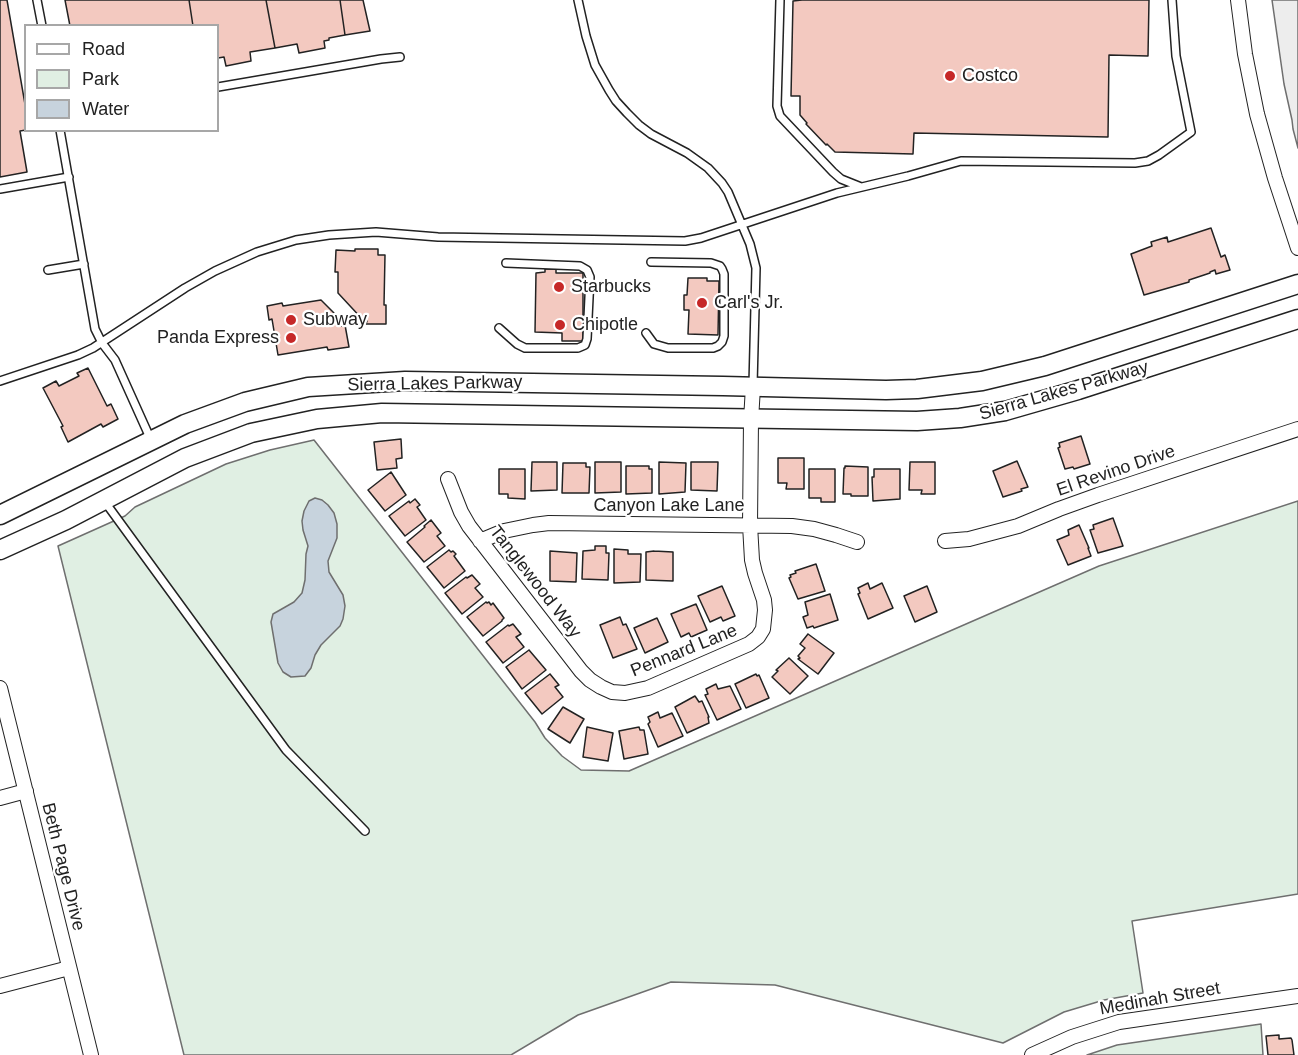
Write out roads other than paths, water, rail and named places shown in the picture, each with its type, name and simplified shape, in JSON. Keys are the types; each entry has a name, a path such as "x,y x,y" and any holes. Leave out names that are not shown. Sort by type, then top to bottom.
{"street":[{"path":"1238,0 1245,54 1257,114 1298,249"},
{"name":"Sierra Lakes Parkway","path":"0,515 185,424 230,407 309,387 405,381 917,389 982,381 1046,366 1298,284"},
{"name":"Sierra Lakes Parkway","path":"0,550 66,520 185,458 251,433 317,418 382,413 917,422 960,418 1005,411 1078,390 1298,319"},
{"path":"750,525 753,387"},
{"name":"El Revino Drive","path":"945,541 969,539 1018,526 1088,498 1298,429"},
{"name":"Tanglewood Way","path":"448,479 461,512 480,541 581,671 590,680 612,692"},
{"name":"Canyon Lake Lane","path":"480,541 504,531 549,523 792,526 814,529 857,542"},
{"name":"Pennard Lane","path":"612,692 625,693 648,688 758,638 763,629 765,610 753,567 750,525"},
{"name":"Beth Page Drive","path":"0,688 91,1055"},
{"path":"0,798 26,791"},
{"path":"0,986 69,968"},
{"name":"Medinah Street","path":"1032,1055 1101,1026 1119,1022 1298,996"}],"lane":[{"path":"37,0 42,24"},
{"path":"578,0 595,65 616,101 651,134 699,161 716,176 728,192 750,244 756,268 753,387"},
{"path":"780,0 777,106 780,116 841,179 862,187"},
{"path":"0,381 78,355 102,343 215,271 256,252 296,240 376,232 431,237 678,241 701,238 837,193 961,161 1135,163 1148,161 1191,132 1176,56 1172,0"},
{"path":"219,87 400,57"},
{"path":"60,132 95,329 115,360 151,440"},
{"path":"0,189 69,177"},
{"path":"646,333 654,344 668,348 713,348 722,342 724,336 724,274 722,269 711,263 651,262"},
{"path":"499,328 525,348 578,348 585,345 587,339 590,277 587,270 580,266 506,263"},
{"path":"48,270 84,264"},
{"path":"104,500 286,750 365,831"}],"water":[{"path":"315,498 322,500 334,513 337,538 328,561 329,572 343,595 345,606 340,626 321,645 305,676 291,677 283,672 278,663 271,622 273,614 294,602 302,593 308,546 302,521 309,501"}],"place":[{"name":"Costco","path":"950,76"},
{"name":"Starbucks","path":"559,287"},
{"name":"Carl's Jr.","path":"702,303"},
{"name":"Subway","path":"291,320"},
{"name":"Chipotle","path":"560,325"},
{"name":"Panda Express","path":"291,338"}]}
